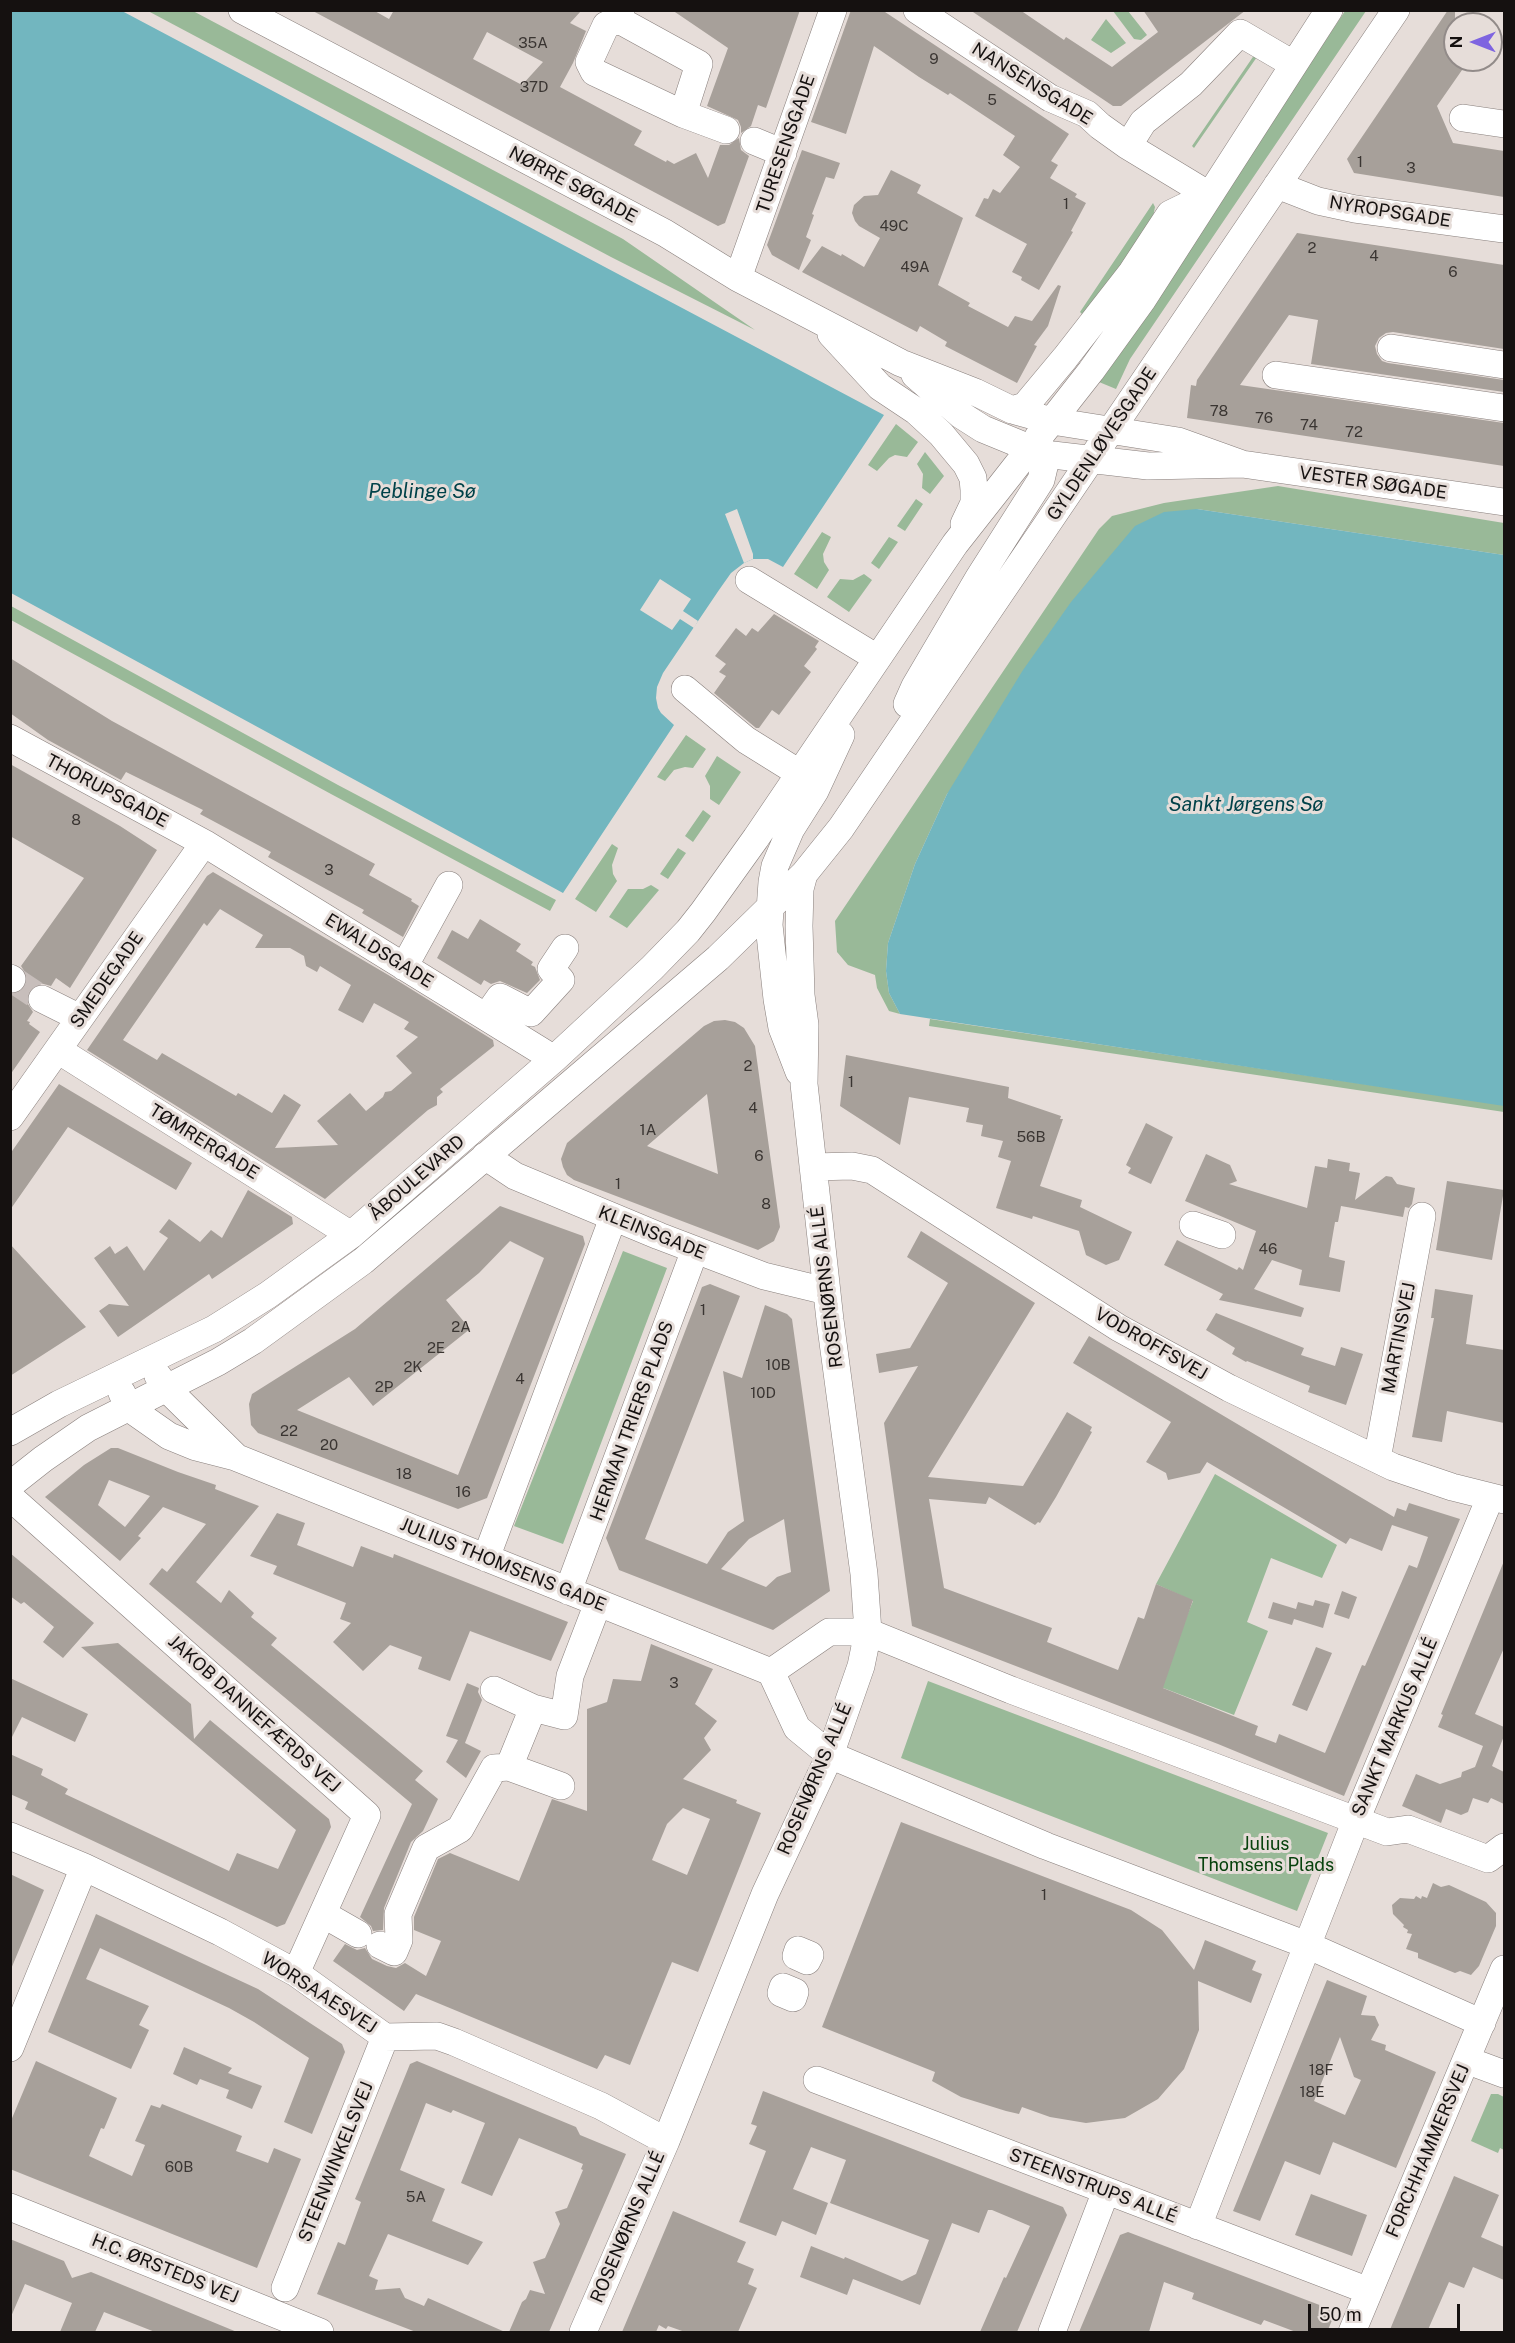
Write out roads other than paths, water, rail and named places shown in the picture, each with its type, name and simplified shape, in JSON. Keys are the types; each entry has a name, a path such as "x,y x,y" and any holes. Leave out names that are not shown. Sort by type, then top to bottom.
{"street":[{"name":"NØRRE SØGADE","path":"242,10 277,19 665,233 738,278 819,321 901,363 975,392 1012,410 1041,440"},
{"name":"TURESENSGADE","path":"738,278 833,10"},
{"name":"NANSENSGADE","path":"917,10 1050,98 1087,114 1128,146 1209,195"},
{"path":"685,689 746,740 799,773 955,544 1041,440 1143,299 1329,10"},
{"path":"1390,19 1411,10"},
{"path":"683,114 699,64 620,15 606,25 589,62 594,72 683,114 726,130"},
{"name":"GYLDENLØVESGADE","path":"804,874 841,828 1390,19"},
{"path":"1128,146 1143,122 1191,84 1240,33 1293,64"},
{"path":"1463,118 1504,124"},
{"path":"754,141 783,153"},
{"name":"NYROPSGADE","path":"1277,185 1318,201 1355,209 1504,229"},
{"path":"1012,410 1025,406 1065,358 1132,272 1170,214 1209,195"},
{"path":"819,321 880,387 916,411 941,434 966,464 973,478 974,503 955,544"},
{"path":"1391,348 1504,365"},
{"name":"NØRRE SØGADE","path":"901,363 961,415 983,429 1041,440"},
{"path":"1276,375 1504,408"},
{"name":"VESTER SØGADE","path":"1041,440 1111,430 1178,441 1242,464"},
{"path":"874,778 915,686 978,579 1041,480 1044,471 1041,440"},
{"name":"VESTER SØGADE","path":"1041,440 1090,460 1168,467 1242,464 1504,502"},
{"path":"748,580 877,658"},
{"name":"ROSENØRNS ALLÉ","path":"804,1084 782,1028 769,910 772,882 790,829 815,791 877,658"},
{"name":"THORUPSGADE","path":"10,738 204,843"},
{"name":"ÅBOULEVARD","path":"10,1432 58,1404 149,1362 223,1324 268,1295 351,1235 554,1059 652,968 688,931 756,838 799,773"},
{"name":"EWALDSGADE","path":"204,843 554,1059"},
{"name":"SMEDEGADE","path":"10,1117 204,843"},
{"name":"ROSENØRNS ALLÉ","path":"583,2332 666,2141 765,1894 830,1755 861,1666 868,1632 864,1574 826,1291 804,1084 806,1025 801,995 799,926 800,889 804,874"},
{"name":"ÅBOULEVARD","path":"10,1485 67,1441 88,1428 167,1389 253,1341 363,1261 718,958 804,874"},
{"path":"404,967 449,885"},
{"path":"486,1017 500,997 531,1013 561,980 551,969 565,948"},
{"path":"42,999 80,1018"},
{"name":"TØMRERGADE","path":"58,1050 351,1235"},
{"name":"KLEINSGADE","path":"485,1156 516,1176 613,1218 764,1276 826,1291"},
{"name":"VODROFFSVEJ","path":"813,1167 852,1166 872,1170 1119,1328 1229,1388 1422,1479 1497,1499"},
{"name":"MARTINSVEJ","path":"1377,1459 1422,1216"},
{"path":"486,1558 613,1218"},
{"path":"1193,1225 1222,1235"},
{"name":"HERMAN TRIERS PLADS","path":"568,1591 695,1250"},
{"name":"JULIUS THOMSENS GADE","path":"149,1362 167,1389 235,1457"},
{"path":"116,1378 129,1408"},
{"name":"JULIUS THOMSENS GADE","path":"129,1408 169,1436 196,1447 235,1457 771,1672"},
{"name":"JAKOB DANNEFÆRDS VEJ","path":"10,1497 368,1815 296,1973"},
{"name":"SANKT MARKUS ALLÉ","path":"1198,2226 1356,1820 1497,1499"},
{"path":"494,1690 533,1708 564,1716 570,1676 598,1603"},
{"path":"1482,2023 1307,1945 1046,1846 830,1755 797,1728 771,1672 829,1632 868,1632 978,1678 1387,1832 1408,1829 1488,1859 1504,1847"},
{"path":"509,1767 533,1708"},
{"path":"323,1914 394,1952 399,1940 398,1914 426,1848 460,1829 494,1768 509,1767 561,1786"},
{"name":"WORSAAESVEJ","path":"10,1836 84,1867 220,1932 296,1973 385,2037 437,2036 601,2106 666,2141"},
{"path":"10,2048 84,1867"},
{"name":"FORCHHAMMERSVEJ","path":"1352,2332 1504,1969"},
{"name":"STEENWINKELSVEJ","path":"285,2288 385,2037"},
{"path":"1466,2060 1504,2074"},
{"name":"STEENSTRUPS ALLÉ","path":"817,2080 1370,2291"},
{"path":"1052,2332 1106,2191"},
{"name":"H.C. ØRSTEDS VEJ","path":"10,2207 271,2323 320,2332"}],"water":[{"name":"Peblinge Sø","path":"10,11 122,11 884,415 783,567 768,559 753,559 731,573 663,673 657,687 658,708 674,725 563,893 11,593"},
{"name":"Sankt Jørgens Sø","path":"1197,509 1504,555 1504,1106 900,1014 889,993 886,971 888,943 915,864 947,794 1023,670 1071,602 1135,526 1164,512"}],"tunnel":[{"path":"12,979 42,999"}],"park label":[{"name":"Julius Thomsens Plads","path":"1266,1854"}]}
